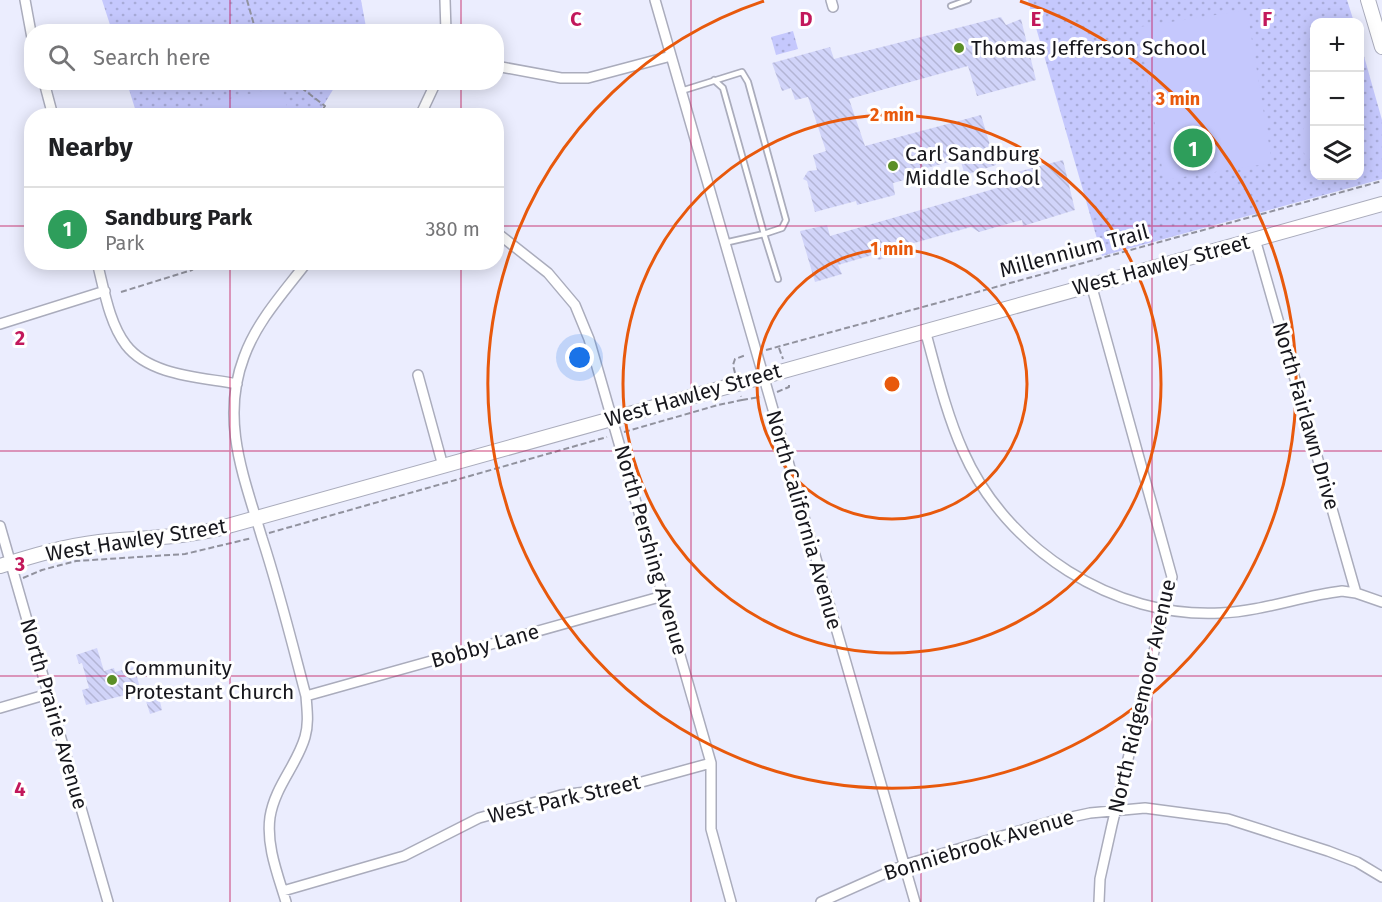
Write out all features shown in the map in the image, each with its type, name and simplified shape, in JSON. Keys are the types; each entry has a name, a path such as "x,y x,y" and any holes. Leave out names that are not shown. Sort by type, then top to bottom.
{"street":[{"path":"25,0 29,24"},
{"path":"445,0 446,24"},
{"name":"North California Avenue","path":"655,0 915,902"},
{"path":"1368,0 1382,47"},
{"path":"504,67 561,78 588,78 671,56"},
{"path":"46,90 52,108"},
{"path":"424,108 432,90"},
{"name":"West Hawley Street","path":"5,564 64,548 98,542 189,536 1382,204"},
{"name":"North Pershing Avenue","path":"504,238 548,273 575,305 589,339 711,763 711,829 731,902"},
{"name":"North Fairlawn Drive","path":"1255,239 1356,592"},
{"path":"99,270 114,323 126,345 140,358 161,369 237,384"},
{"path":"286,902 270,843 270,816 283,778 305,737 308,719 306,696 262,535 254,519 234,446 233,412 243,358 253,336 301,270"},
{"name":"North Ridgemoor Avenue","path":"1091,284 1172,566 1172,587 1116,809 1100,879 1099,902"},
{"path":"0,324 105,291"},
{"path":"925,330 946,404 963,451 991,498 1010,522 1057,564 1083,581 1145,605 1218,613 1242,612 1342,591 1356,592 1382,602"},
{"path":"418,375 443,466"},
{"name":"North Prairie Avenue","path":"0,526 5,564 48,694 108,902"},
{"name":"Bobby Lane","path":"306,696 663,596"},
{"path":"0,708 48,694"},
{"name":"West Park Street","path":"283,891 404,856 479,818 561,795 620,788 711,763"},
{"name":"Bonniebrook Avenue","path":"821,902 835,898 861,882 904,865 1053,821 1116,809 1170,810 1228,819 1328,851 1357,862 1382,877"}],"lane":[{"path":"951,6 968,0"},
{"path":"681,91 742,72 748,82 786,220 782,228 724,243"},
{"path":"714,80 723,88 778,279"}],"path":[{"path":"247,0 254,24"},
{"path":"304,90 325,106 324,108"},
{"name":"Millennium Trail","path":"773,348 1382,181"},
{"path":"121,292 192,270"},
{"path":"779,348 781,353"},
{"path":"733,365 735,359 741,357"},
{"path":"785,389 789,384"},
{"path":"742,400 752,399"}],"shaded area":[{"path":"102,0 361,0 365,24 110,24"},
{"path":"1028,0 1347,0 1353,18 1310,18 1310,180 1364,180 1364,56 1382,120 1382,179 1102,256"},
{"path":"1247,10 1272,163 1164,180 1139,27"},
{"path":"793,31 798,49 776,55 771,37"},
{"path":"129,90 333,90 322,108 135,108"},
{"path":"268,90 283,90 287,108 206,108 205,104"},
{"path":"1309,118 1310,159 1303,152 1301,145 1303,131"}],"building":[{"path":"1001,17 1006,25 1021,19 1036,80 977,96 968,66 849,99 865,146 981,115 996,165 965,175 960,159 919,170 920,176 893,183 895,195 857,205 856,201 815,212 807,181 803,179 808,171 817,170 813,155 826,151 808,97 795,100 791,88 782,91 772,63 830,47 834,59"},
{"path":"1063,160 1075,210 1023,226 1022,220 979,232 971,227 893,249 895,255 878,260 876,254 838,265 842,274 815,282 800,231 827,225 830,236 1011,184 1009,174"},
{"name":"Community Protestant Church","path":"97,648 104,671 114,668 115,672 134,667 141,691 86,705 82,690 89,688 82,663 79,664 76,655"},
{"path":"159,697 162,710 150,714 146,701"}],"place":[{"name":"Thomas Jefferson School","path":"959,48"},
{"name":"Sandburg Park","path":"1193,148"},
{"name":"Carl Sandburg Middle School","path":"893,166"},
{"name":"Community Protestant Church","path":"112,680"}]}
